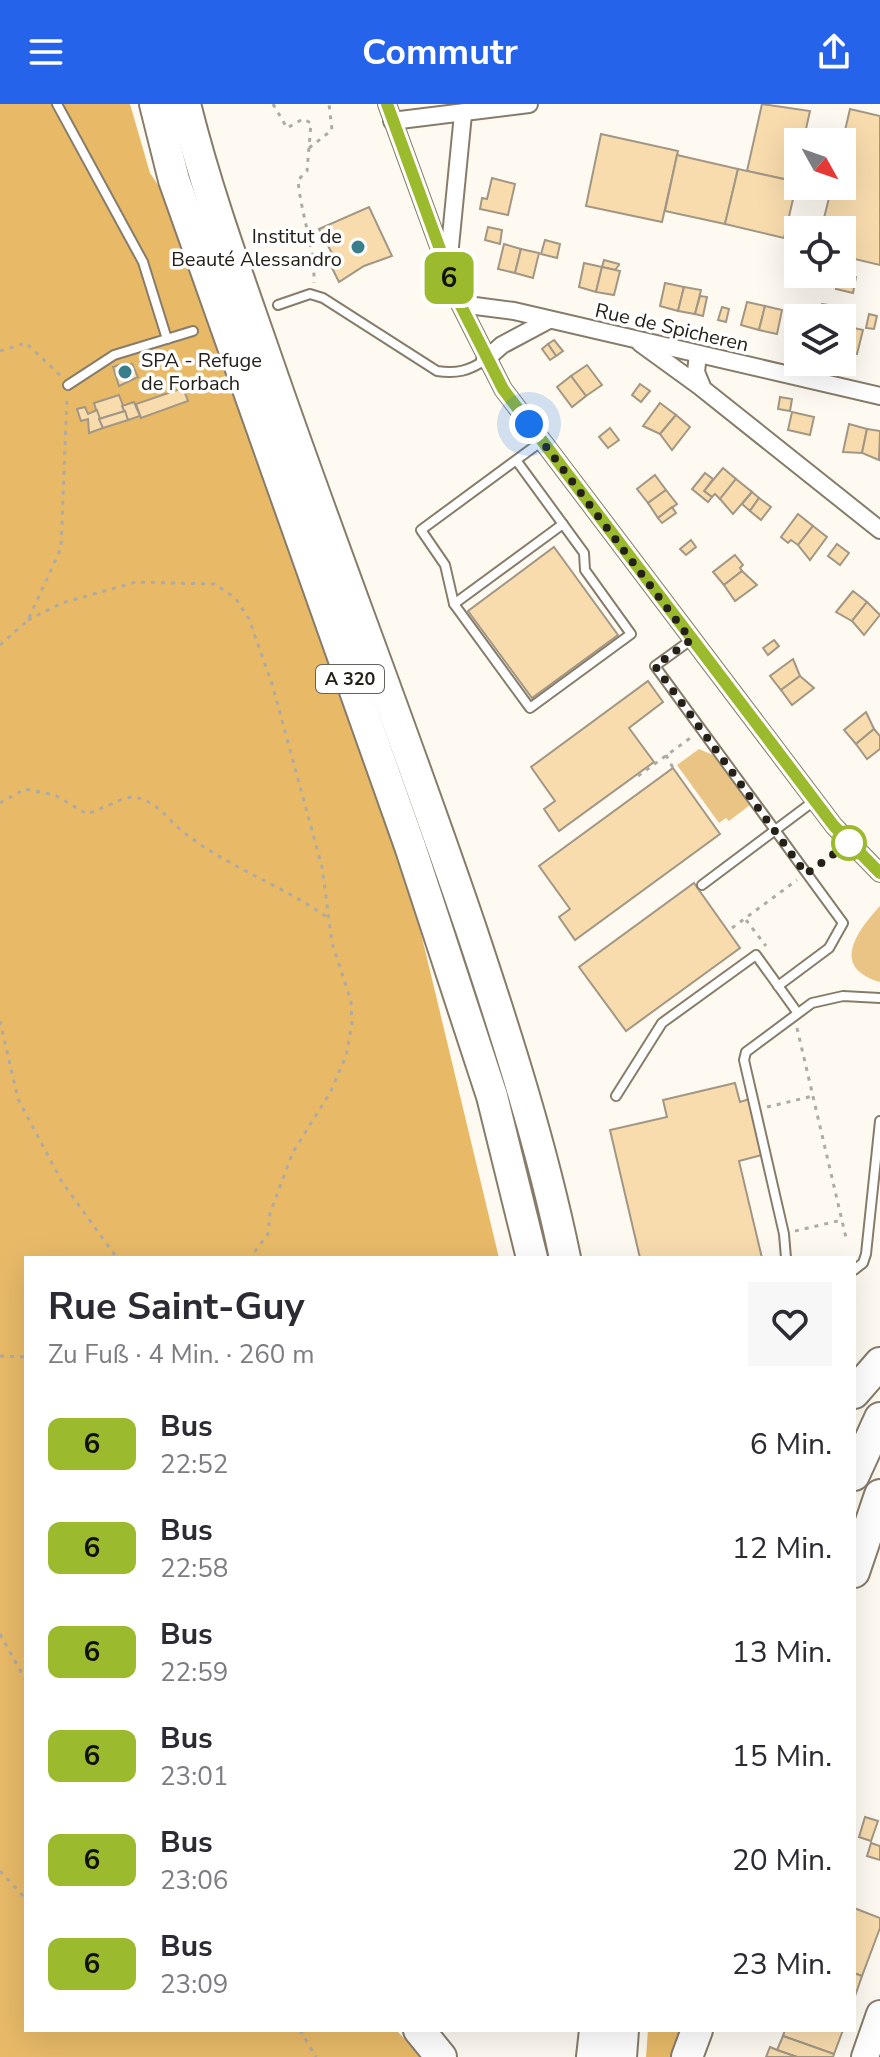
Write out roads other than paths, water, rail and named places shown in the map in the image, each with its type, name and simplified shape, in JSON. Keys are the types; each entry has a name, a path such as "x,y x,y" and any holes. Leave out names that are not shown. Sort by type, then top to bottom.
{"highway":[{"name":"A 320","path":"155,104 179,195 410,846 487,1081 531,1256"},
{"name":"A 320","path":"185,104 202,174 291,431 444,848 498,1011 552,1192 565,1256"},
{"path":"552,1192 581,1256"},
{"path":"856,1391 880,1363"},
{"path":"856,1471 880,1418"},
{"path":"856,1489 880,1447"},
{"path":"856,1566 880,1495"},
{"path":"421,2032 441,2057"},
{"path":"592,2057 595,2032"},
{"path":"621,2057 623,2032"},
{"path":"687,2057 696,2032"}],"main road":[{"path":"865,2057 880,2014"}],"street":[{"path":"387,104 447,272 485,360 542,441 814,801 880,873"},
{"path":"392,121 529,104"},
{"path":"447,272 463,114"},
{"name":"Rue de Spicheren","path":"460,304 636,339 880,396"},
{"path":"485,360 502,345 549,320"},
{"path":"636,339 880,530"},
{"path":"698,354 696,372 703,389"}],"lane":[{"path":"57,104 143,262 167,339"},
{"path":"278,305 310,294 323,298 437,371 452,374 471,369 485,360"},
{"path":"68,385 114,355 193,331"},
{"path":"516,460 584,553 585,570 631,634 530,708 454,604 445,565 421,530 516,460 542,441"},
{"path":"454,604 563,524"},
{"path":"691,640 655,666 843,923 829,948 778,986"},
{"path":"702,885 814,801"},
{"path":"616,1096 662,1023 756,955 794,1014"},
{"path":"786,1256 784,1234 744,1060 746,1052 812,1003 843,996 880,998"},
{"path":"856,1268 863,1263 866,1254 880,1121"}],"place":[{"name":"Institut de Beauté Alessandro","path":"358,247"},
{"name":"SPA - Refuge de Forbach","path":"125,372"}]}
